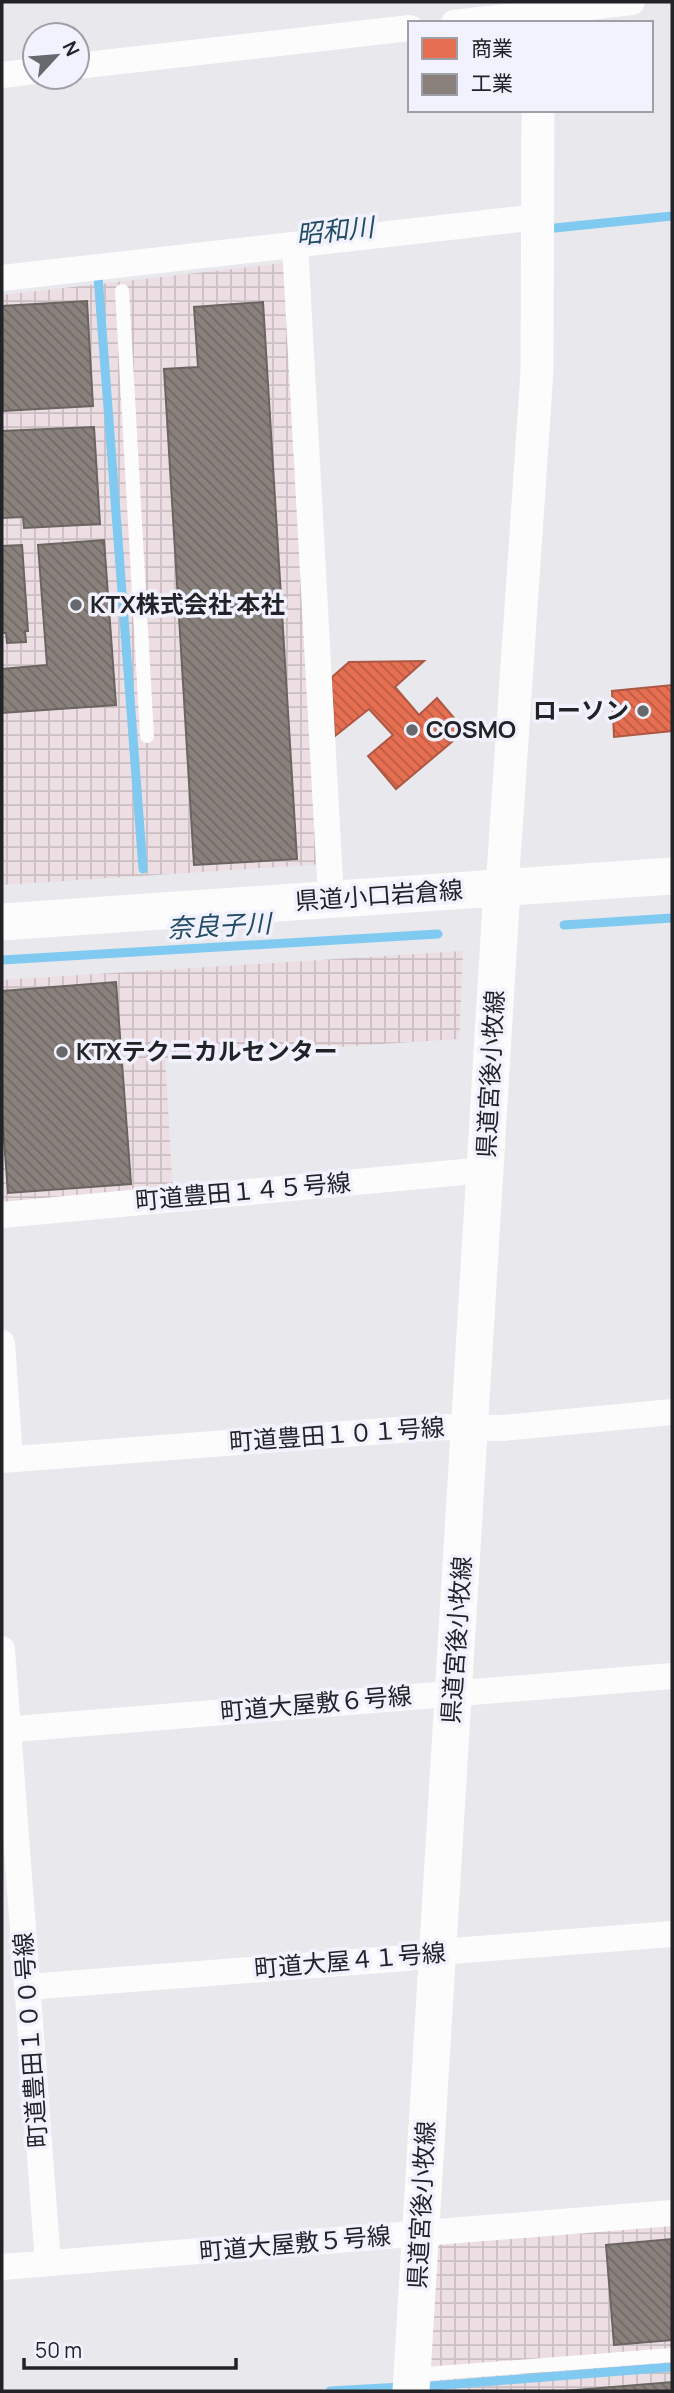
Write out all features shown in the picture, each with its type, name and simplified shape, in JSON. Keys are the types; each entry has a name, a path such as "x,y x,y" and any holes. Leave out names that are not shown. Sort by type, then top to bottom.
{"main road":[{"name":"県道小口岩倉線","path":"2,922 331,899 503,871 672,876"},
{"name":"県道宮後小牧線","path":"412,2383 503,871"}],"street":[{"path":"469,21 632,2"},
{"path":"91,64 408,28"},
{"path":"2,75 21,73"},
{"path":"503,871 537,371 538,112"},
{"path":"2,278 295,255 538,228"},
{"path":"295,255 331,899"},
{"name":"町道豊田１４５号線","path":"2,1214 485,1170"},
{"path":"2,1343 6,1460"},
{"name":"町道豊田１０１号線","path":"6,1460 437,1427 503,1428 672,1412"},
{"name":"町道豊田１００号線","path":"2,1649 5,1730 48,2263"},
{"name":"町道大屋敷６号線","path":"5,1730 672,1676"},
{"name":"町道大屋４１号線","path":"27,1987 672,1934"},
{"name":"町道大屋敷５号線","path":"2,2267 672,2213"}],"lane":[{"path":"122,291 146,736"},
{"path":"412,2383 672,2355"}],"shaded area":[{"path":"284,263 324,864 2,885 2,295"},
{"path":"463,951 459,1039 165,1058 173,1191 4,1207 2,980"},
{"path":"672,2213 672,2391 411,2391 419,2234"}],"building: 商業":[{"path":"424,661 395,687 419,715 437,698 465,731 396,789 368,756 393,735 369,709 335,736 331,678 349,662"},
{"name":"ローソン","path":"672,685 672,731 614,737 612,691"}],"building: 工業":[{"path":"87,301 93,406 3,411 2,306"},
{"path":"263,302 297,859 194,865 164,369 198,367 194,307"},
{"path":"94,427 100,524 24,528 23,517 2,518 2,431"},
{"name":"KTX株式会社 本社","path":"104,540 116,705 2,713 2,669 47,665 38,545"},
{"path":"22,545 28,631 25,631 26,642 7,643 6,633 2,633 2,546"},
{"name":"KTXテクニカルセンター","path":"116,982 131,1184 8,1193 2,1113 2,991"},
{"path":"672,2239 672,2340 614,2345 606,2245"},
{"path":"672,2382 672,2391 564,2391"}],"waterway":[{"name":"昭和川","path":"545,229 672,216"},
{"path":"98,276 143,869"},
{"name":"奈良子川","path":"564,925 672,918"},
{"name":"奈良子川","path":"2,960 438,934"},
{"path":"419,2387 672,2367"},
{"path":"330,2391 402,2387"}],"place":[{"name":"KTX株式会社 本社","path":"76,605"},
{"name":"ローソン","path":"643,711"},
{"name":"COSMO","path":"412,730"},
{"name":"KTXテクニカルセンター","path":"62,1052"}]}
